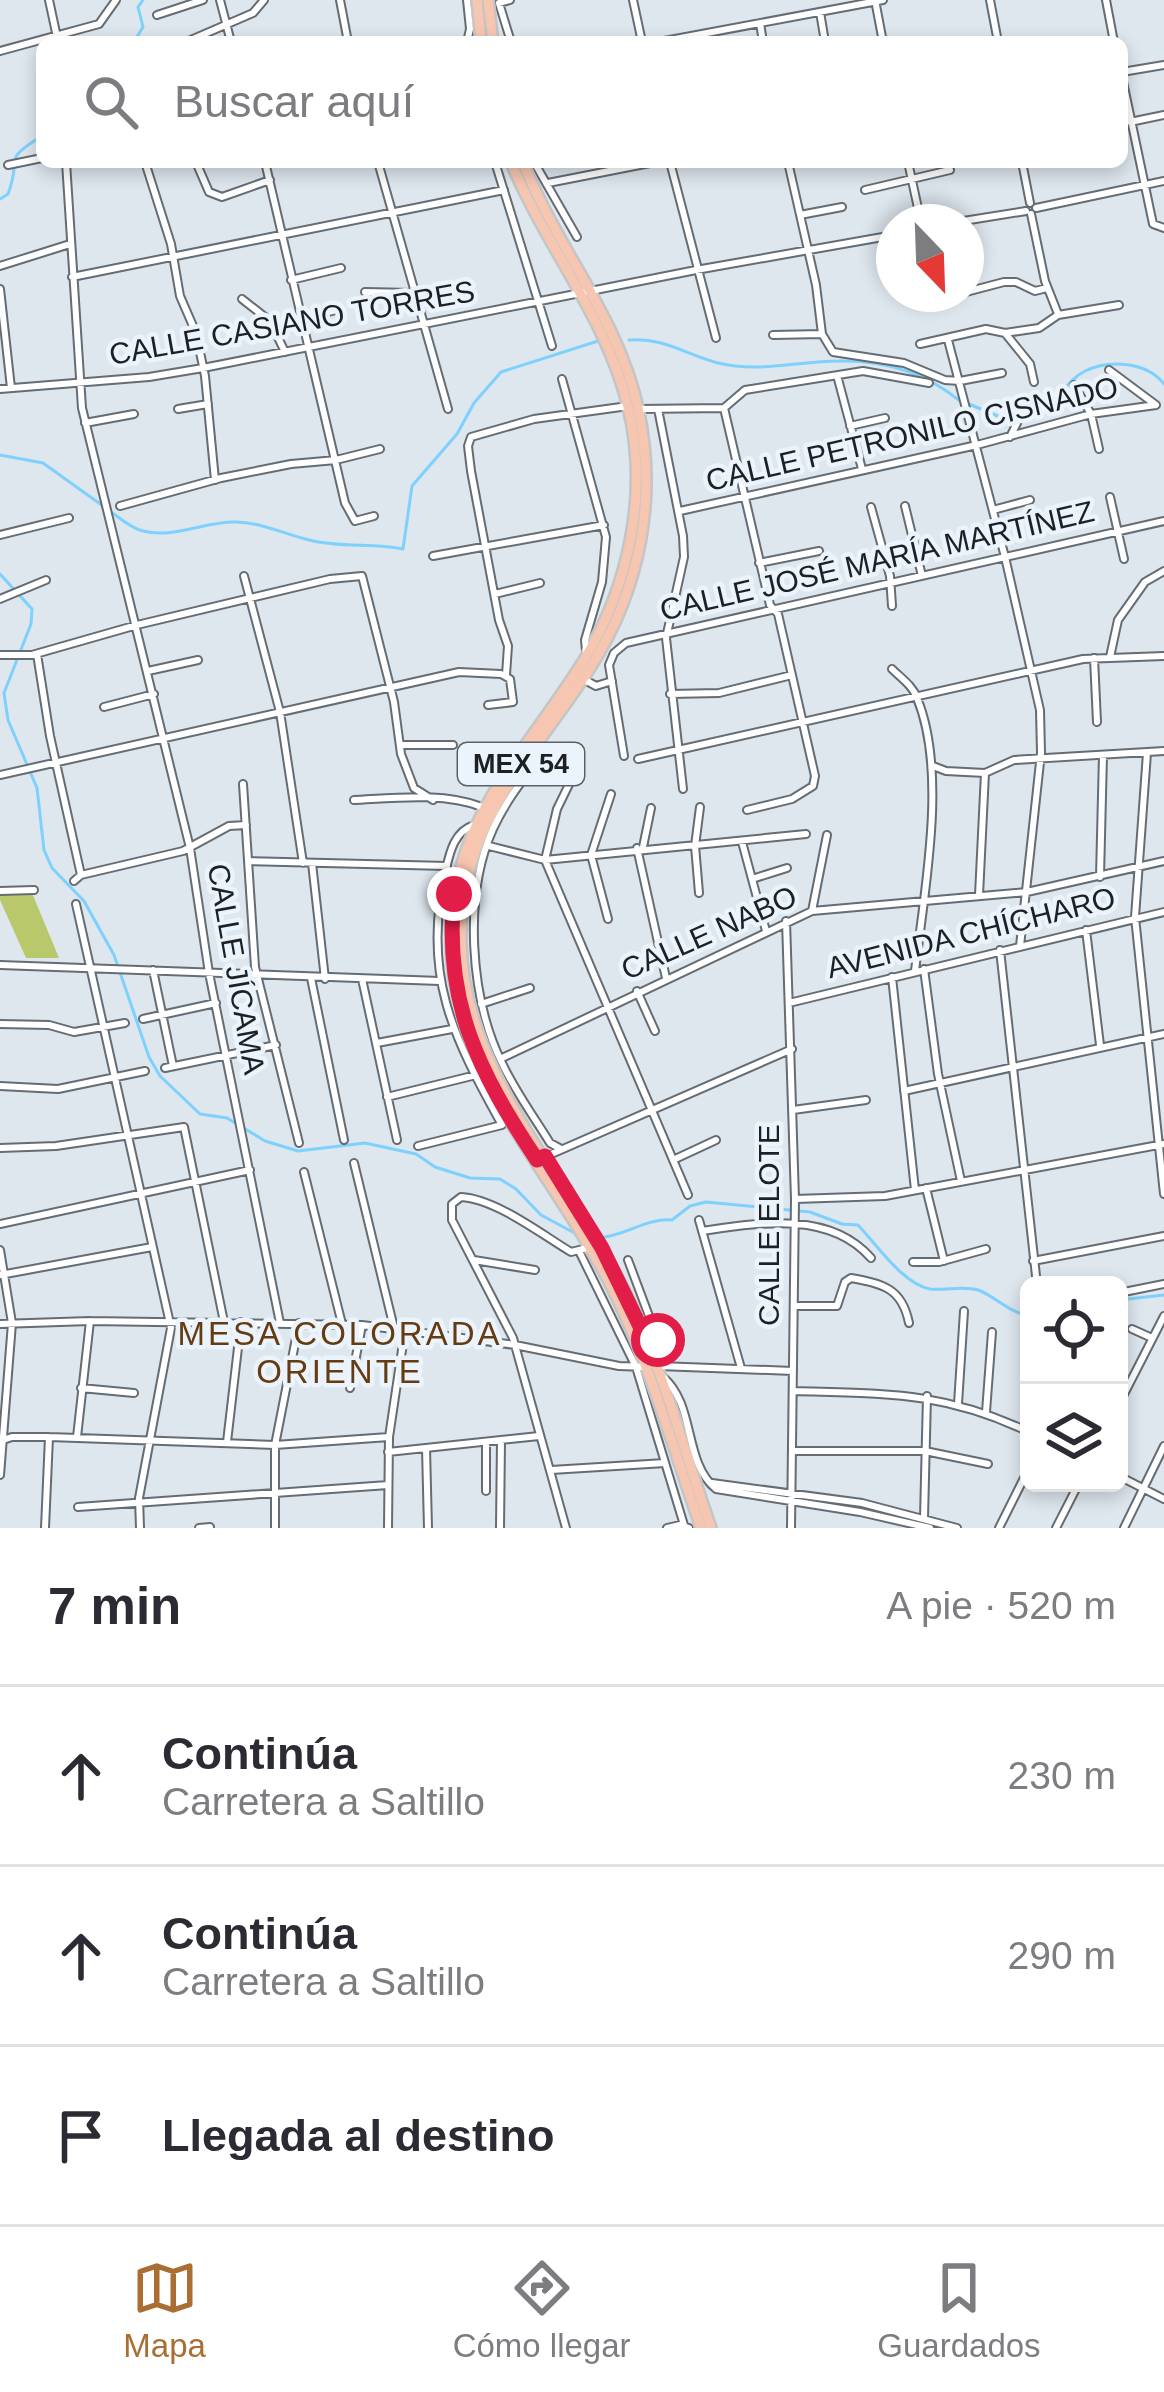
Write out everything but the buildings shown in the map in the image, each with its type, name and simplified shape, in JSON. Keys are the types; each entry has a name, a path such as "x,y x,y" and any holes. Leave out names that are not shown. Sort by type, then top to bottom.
{"main road":[{"path":"477,0 481,36"},
{"path":"493,36 494,2"},
{"name":"MEX 54","path":"514,168 528,202 616,341 646,468 641,543 629,590 592,656 482,807 456,882 451,944 461,1015 479,1076 507,1123 541,1158"},
{"name":"MEX 54","path":"526,168 586,294"},
{"name":"MEX 54","path":"592,656 584,679 538,740 484,826 468,872 461,918 463,968 472,1013 490,1063 651,1349 650,1369 700,1528"},
{"name":"MEX 54","path":"589,1242 650,1369 711,1528"}],"street":[{"path":"49,0 56,36"},
{"path":"65,36 101,23 116,0"},
{"path":"157,15 203,0"},
{"path":"220,0 229,36"},
{"path":"201,36 253,13 265,0"},
{"path":"340,0 347,36"},
{"path":"467,0 468,36"},
{"path":"508,36 494,2 510,0"},
{"path":"633,0 641,36"},
{"path":"691,36 878,0 882,36"},
{"path":"990,0 997,36"},
{"path":"1106,0 1113,36"},
{"path":"820,12 824,36"},
{"path":"760,23 763,36"},
{"path":"0,51 36,43"},
{"path":"1128,74 1164,65"},
{"path":"1128,110 1160,227"},
{"path":"1130,122 1164,115"},
{"path":"12,164 36,159"},
{"name":"CALLE JÍCAMA","path":"66,168 78,383 85,423 190,848 209,973 280,1323"},
{"path":"147,168 180,296 195,329 215,480"},
{"path":"199,168 211,194 224,197 270,180"},
{"path":"267,168 345,503 353,520 374,516"},
{"path":"380,168 448,409"},
{"path":"498,168 552,346"},
{"path":"539,168 578,237"},
{"path":"548,183 602,168"},
{"path":"672,168 716,338"},
{"path":"789,168 822,334 833,352 904,363 960,381 1002,373"},
{"path":"909,168 917,204"},
{"path":"1023,168 1047,288 1058,315"},
{"path":"865,190 950,170"},
{"path":"984,217 1164,181"},
{"path":"72,277 504,190"},
{"path":"800,215 842,208"},
{"name":"CALLE CASIANO TORRES","path":"0,389 203,368 876,238"},
{"path":"0,266 70,244"},
{"path":"292,280 341,268"},
{"path":"984,287 1004,281 1035,291 1047,288"},
{"path":"0,289 10,388"},
{"path":"365,292 412,293"},
{"path":"242,299 270,321 285,352"},
{"path":"920,344 986,329 1039,328 1058,315 1119,305"},
{"path":"301,319 336,310"},
{"path":"1005,332 1030,364 1034,382"},
{"path":"773,335 822,334"},
{"path":"949,340 1032,670 1042,730 1020,946"},
{"path":"871,371 875,361"},
{"name":"CALLE PETRONILO CISNADO","path":"680,512 977,445 1091,414 1156,404 1109,370"},
{"path":"488,705 508,705 514,700 514,688 506,675 508,646 499,622 468,456 475,434 528,420 633,408 724,408 746,390 871,371 928,383"},
{"path":"838,378 862,469"},
{"path":"562,379 604,525 603,575 585,640 592,656 609,661 624,756"},
{"path":"1074,385 1091,414 1099,449"},
{"path":"178,409 208,404"},
{"path":"1010,437 1026,405"},
{"path":"724,408 815,776 813,786 792,799 747,810"},
{"path":"658,409 680,512 684,557 668,632 670,694 683,789"},
{"path":"85,423 134,414"},
{"path":"850,426 885,418"},
{"path":"120,506 215,480 380,449"},
{"path":"1110,497 1124,559"},
{"path":"992,510 1030,500"},
{"path":"905,506 922,576"},
{"path":"872,507 892,606"},
{"path":"1,535 69,518"},
{"name":"CALLE JOSÉ MARÍA MARTÍNEZ","path":"609,661 626,643 668,632 1164,521"},
{"path":"433,556 604,525"},
{"path":"759,563 818,550"},
{"path":"1110,657 1120,617 1145,582 1164,571"},
{"path":"244,576 280,712 325,979"},
{"path":"0,655 37,654 136,625 330,579 363,576 412,785 433,800"},
{"path":"0,599 46,580"},
{"path":"495,594 541,584"},
{"path":"37,654 78,878 190,848 229,826 246,825"},
{"path":"638,759 1032,670 1094,658 1164,656"},
{"path":"1094,658 1096,722"},
{"path":"148,671 198,660"},
{"path":"892,669 916,696 931,764 919,970 961,1181"},
{"path":"0,775 459,672 506,675"},
{"path":"670,694 719,693 792,675"},
{"path":"584,679 596,686 612,681"},
{"path":"104,707 154,694"},
{"path":"931,764 946,772 985,773 1006,761 1163,751 1164,736"},
{"path":"401,746 453,745"},
{"path":"1147,752 1135,917 1164,1194"},
{"path":"1100,877 1103,755"},
{"path":"580,762 557,808 545,860 688,1195"},
{"path":"979,896 985,773"},
{"path":"243,784 257,975 299,1143"},
{"path":"608,919 591,855 610,794"},
{"path":"354,800 410,797 482,807"},
{"path":"504,798 478,892 474,931 481,1004 500,1059 550,1143 561,1149"},
{"path":"699,893 695,842 700,807"},
{"path":"651,808 640,848 666,978"},
{"path":"387,1097 479,1076 452,1029 440,981 437,926 457,837 474,825"},
{"path":"489,846 545,860 806,834"},
{"path":"812,911 827,835"},
{"path":"742,842 766,931"},
{"path":"248,861 447,866"},
{"name":"CALLE NABO","path":"500,1059 812,911 1027,892 1164,861"},
{"path":"752,879 787,868"},
{"path":"0,891 34,890"},
{"path":"76,904 171,1323 138,1504 140,1528"},
{"name":"AVENIDA CHÍCHARO","path":"789,1003 1164,912"},
{"name":"CALLE ELOTE","path":"786,921 795,1202 791,1528"},
{"path":"1086,930 1100,1047"},
{"path":"1000,950 1036,1276"},
{"path":"0,965 440,981"},
{"path":"153,970 164,1014 169,1067 276,1045"},
{"path":"892,977 914,1190"},
{"path":"311,978 344,1140"},
{"path":"362,980 397,1140"},
{"path":"481,1004 530,988"},
{"path":"637,991 655,1030"},
{"path":"143,1019 216,1003"},
{"path":"0,1024 49,1025 74,1032 125,1023"},
{"path":"376,1043 452,1029"},
{"path":"904,1091 1164,1034"},
{"path":"541,1158 793,1048"},
{"path":"0,1086 58,1088 145,1072"},
{"path":"793,1110 866,1100"},
{"path":"418,1146 507,1123"},
{"path":"0,1148 56,1146 184,1127 224,1322"},
{"path":"673,1160 716,1140"},
{"path":"795,1202 914,1190 1161,1145"},
{"path":"354,1163 394,1328"},
{"path":"0,1224 250,1169"},
{"path":"304,1172 342,1324"},
{"path":"926,1188 944,1261"},
{"path":"566,1528 515,1345 451,1216 452,1204 460,1197 479,1200 571,1252 589,1242"},
{"path":"699,1220 741,1368"},
{"path":"702,1231 794,1220 860,1246 872,1258"},
{"path":"1033,1261 1164,1236"},
{"path":"2,1275 152,1247"},
{"path":"913,1262 944,1261 986,1249"},
{"path":"0,1475 7,1326 1,1256"},
{"path":"474,1260 536,1270"},
{"path":"628,1260 658,1340 651,1349"},
{"path":"794,1306 837,1306 851,1278 893,1289 903,1302 909,1324"},
{"path":"1128,1291 1164,1284"},
{"path":"0,1309 7,1326"},
{"path":"958,1404 964,1311"},
{"path":"1128,1386 1164,1316"},
{"path":"7,1326 90,1321 362,1325 650,1369 793,1371"},
{"path":"77,1438 90,1321"},
{"path":"227,1442 241,1322"},
{"path":"275,1528 275,1445 299,1323"},
{"path":"350,1388 362,1325"},
{"path":"1132,1329 1152,1338"},
{"path":"388,1528 388,1437 405,1330"},
{"path":"986,1412 992,1332"},
{"path":"650,1369 665,1463 686,1527 667,1528"},
{"path":"650,1369 676,1392 708,1483 723,1492 885,1513"},
{"path":"81,1388 134,1393"},
{"path":"794,1391 927,1396 986,1412 1020,1428"},
{"path":"925,1525 927,1396"},
{"path":"388,1452 539,1436"},
{"path":"2,1440 49,1437 275,1445 388,1437"},
{"path":"45,1528 49,1437"},
{"path":"500,1528 501,1441"},
{"path":"486,1442 486,1491"},
{"path":"1124,1528 1164,1446"},
{"path":"426,1448 428,1528"},
{"path":"792,1451 926,1451 988,1464"},
{"path":"551,1470 665,1463"},
{"path":"1128,1481 1164,1499"},
{"path":"708,1483 791,1491 925,1525 958,1528"},
{"path":"78,1508 388,1485"},
{"path":"1000,1528 1020,1487"},
{"path":"1056,1528 1074,1492"},
{"path":"199,1528 211,1527"}],"green space":[{"path":"32,893 59,958 26,958 0,900 0,894"}],"waterway":[{"path":"138,36 143,27 138,7 143,0"},
{"path":"0,199 8,194 17,155 36,140"},
{"path":"629,340 664,344 734,366 872,363 919,376 960,401"},
{"path":"111,512 135,528 155,533 236,522 321,542 403,549 412,486 501,372 598,341"},
{"path":"1026,416 1044,410 1077,376 1095,367 1138,367 1164,384"},
{"path":"969,404 1000,417 1013,417"},
{"path":"0,455 43,463 103,506"},
{"path":"0,574 32,609 31,624 4,693 8,720 37,788 44,850 52,868 84,901 114,955 160,1076 200,1114 227,1118 265,1141 298,1151 365,1143 416,1154 435,1167 470,1178 500,1179 541,1215 582,1237"},
{"path":"597,1238 672,1220 690,1206 706,1202 810,1212 858,1225 900,1272 920,1286 978,1290 1020,1313"},
{"path":"1128,1299 1164,1295"}],"district":[{"name":"MESA COLORADA ORIENTE","path":"340,1352"}],"route":[{"path":"454,894 451,944 456,989 485,1078 537,1160 545,1156 581,1213 651,1349 658,1340"}]}
